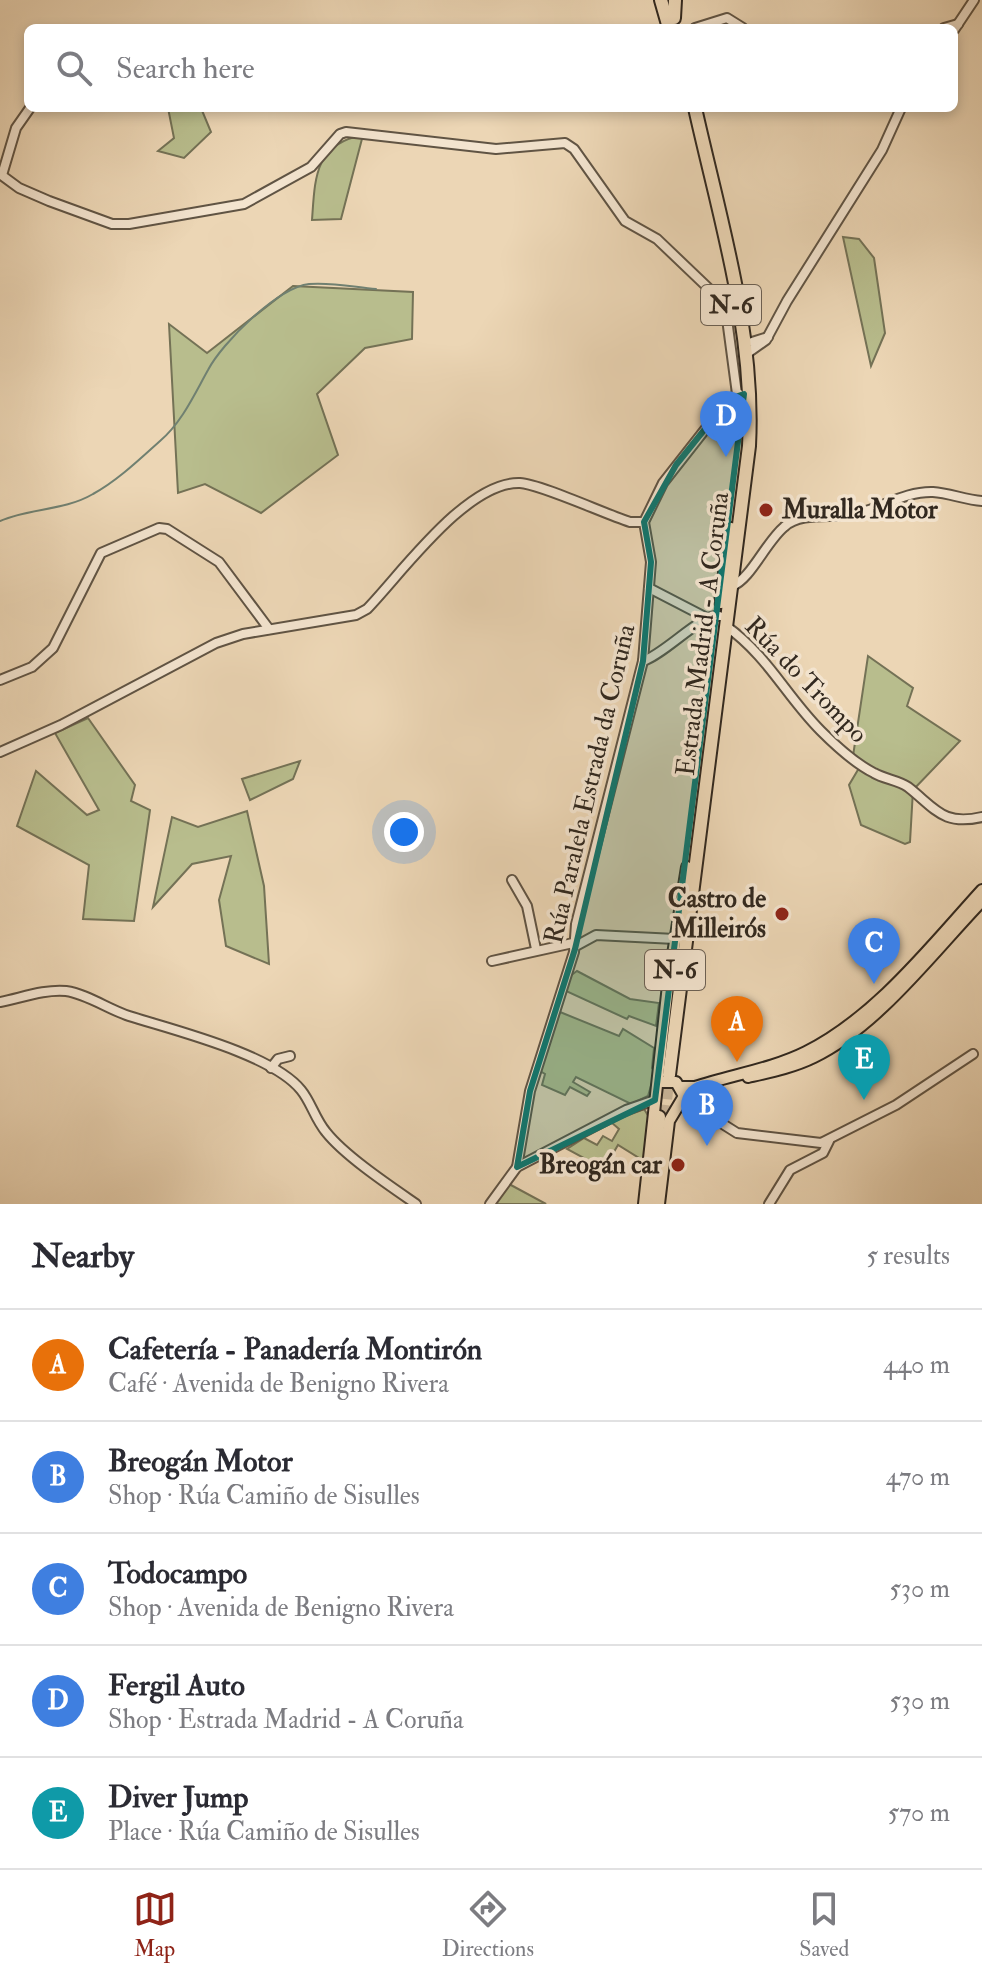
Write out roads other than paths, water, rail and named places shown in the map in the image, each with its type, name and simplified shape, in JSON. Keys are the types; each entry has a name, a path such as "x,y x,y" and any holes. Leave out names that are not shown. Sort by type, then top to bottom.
{"highway":[{"path":"661,0 673,24"},
{"path":"672,0 673,24"},
{"name":"Estrada Madrid - A Coruña","path":"672,1079 717,620 741,451 740,394 727,301 688,112"},
{"name":"Estrada Madrid - A Coruña","path":"696,112 750,347 749,446 732,586 717,620"},
{"path":"652,1204 670,1111"}],"main road":[{"path":"652,1204 657,1087 675,939 691,867"},
{"path":"657,1087 672,1079 695,1087 795,1056 831,1037 892,985 982,890"},
{"path":"656,1101 670,1111 716,1086 814,1057 838,1042 898,991 982,901"},
{"path":"652,1204 668,1131 672,1079"},
{"path":"668,1131 696,1098 716,1086"}],"street":[{"path":"958,24 974,0"},
{"path":"708,24 727,18 737,24"},
{"path":"0,752 61,725 216,643 269,629 356,615 367,609 461,508 509,485 520,483 535,487 630,522 644,522 663,483 729,399 740,394 732,355 727,301 657,239 625,221 574,149 565,143 496,149 346,132 311,167 244,204 120,225 19,188 1,175 16,128 27,112"},
{"path":"750,347 768,337 882,150 899,112"},
{"path":"732,586 742,583 770,541 786,524 804,518 853,515 915,494 934,492 982,501"},
{"name":"Rúa Paralela Estrada da Coruña","path":"517,1167 530,1091 574,945 630,702 643,661 651,562 644,522"},
{"path":"0,680 32,667 53,648 101,553 159,528 167,529 219,562 269,629"},
{"name":"Rúa do Trompo","path":"649,588 717,620 755,648 805,715 860,764 905,785 928,807 952,820 960,822 982,817"},
{"path":"643,661 717,620"},
{"path":"512,880 527,906 536,949"},
{"path":"492,961 536,949 574,945 596,935 675,939"},
{"path":"0,1002 52,991 69,991 130,1016 164,1024 195,1039 241,1052 300,1089 328,1135 416,1204"},
{"path":"696,1098 718,1121 737,1133 829,1141 903,1100 973,1054"},
{"path":"271,1068 278,1059 290,1056"},
{"path":"490,1204 517,1167 626,1110 656,1101"},
{"path":"769,1204 790,1170 823,1153 829,1141"}],"waterway":[{"path":"0,521 82,500 119,476 175,425 225,346 252,318 282,295 309,284 376,289"}],"tunnel":[{"path":"664,1117 669,1075"}],"place":[{"name":"Fergil Auto","path":"726,457"},
{"name":"Muralla Motor","path":"766,510"},
{"name":"Castro de Milleirós","path":"782,914"},
{"name":"Todocampo","path":"874,984"},
{"name":"Cafetería - Panadería Montirón","path":"737,1062"},
{"name":"Diver Jump","path":"864,1100"},
{"name":"Breogán Motor","path":"707,1146"},
{"name":"Breogán car","path":"678,1165"}]}
